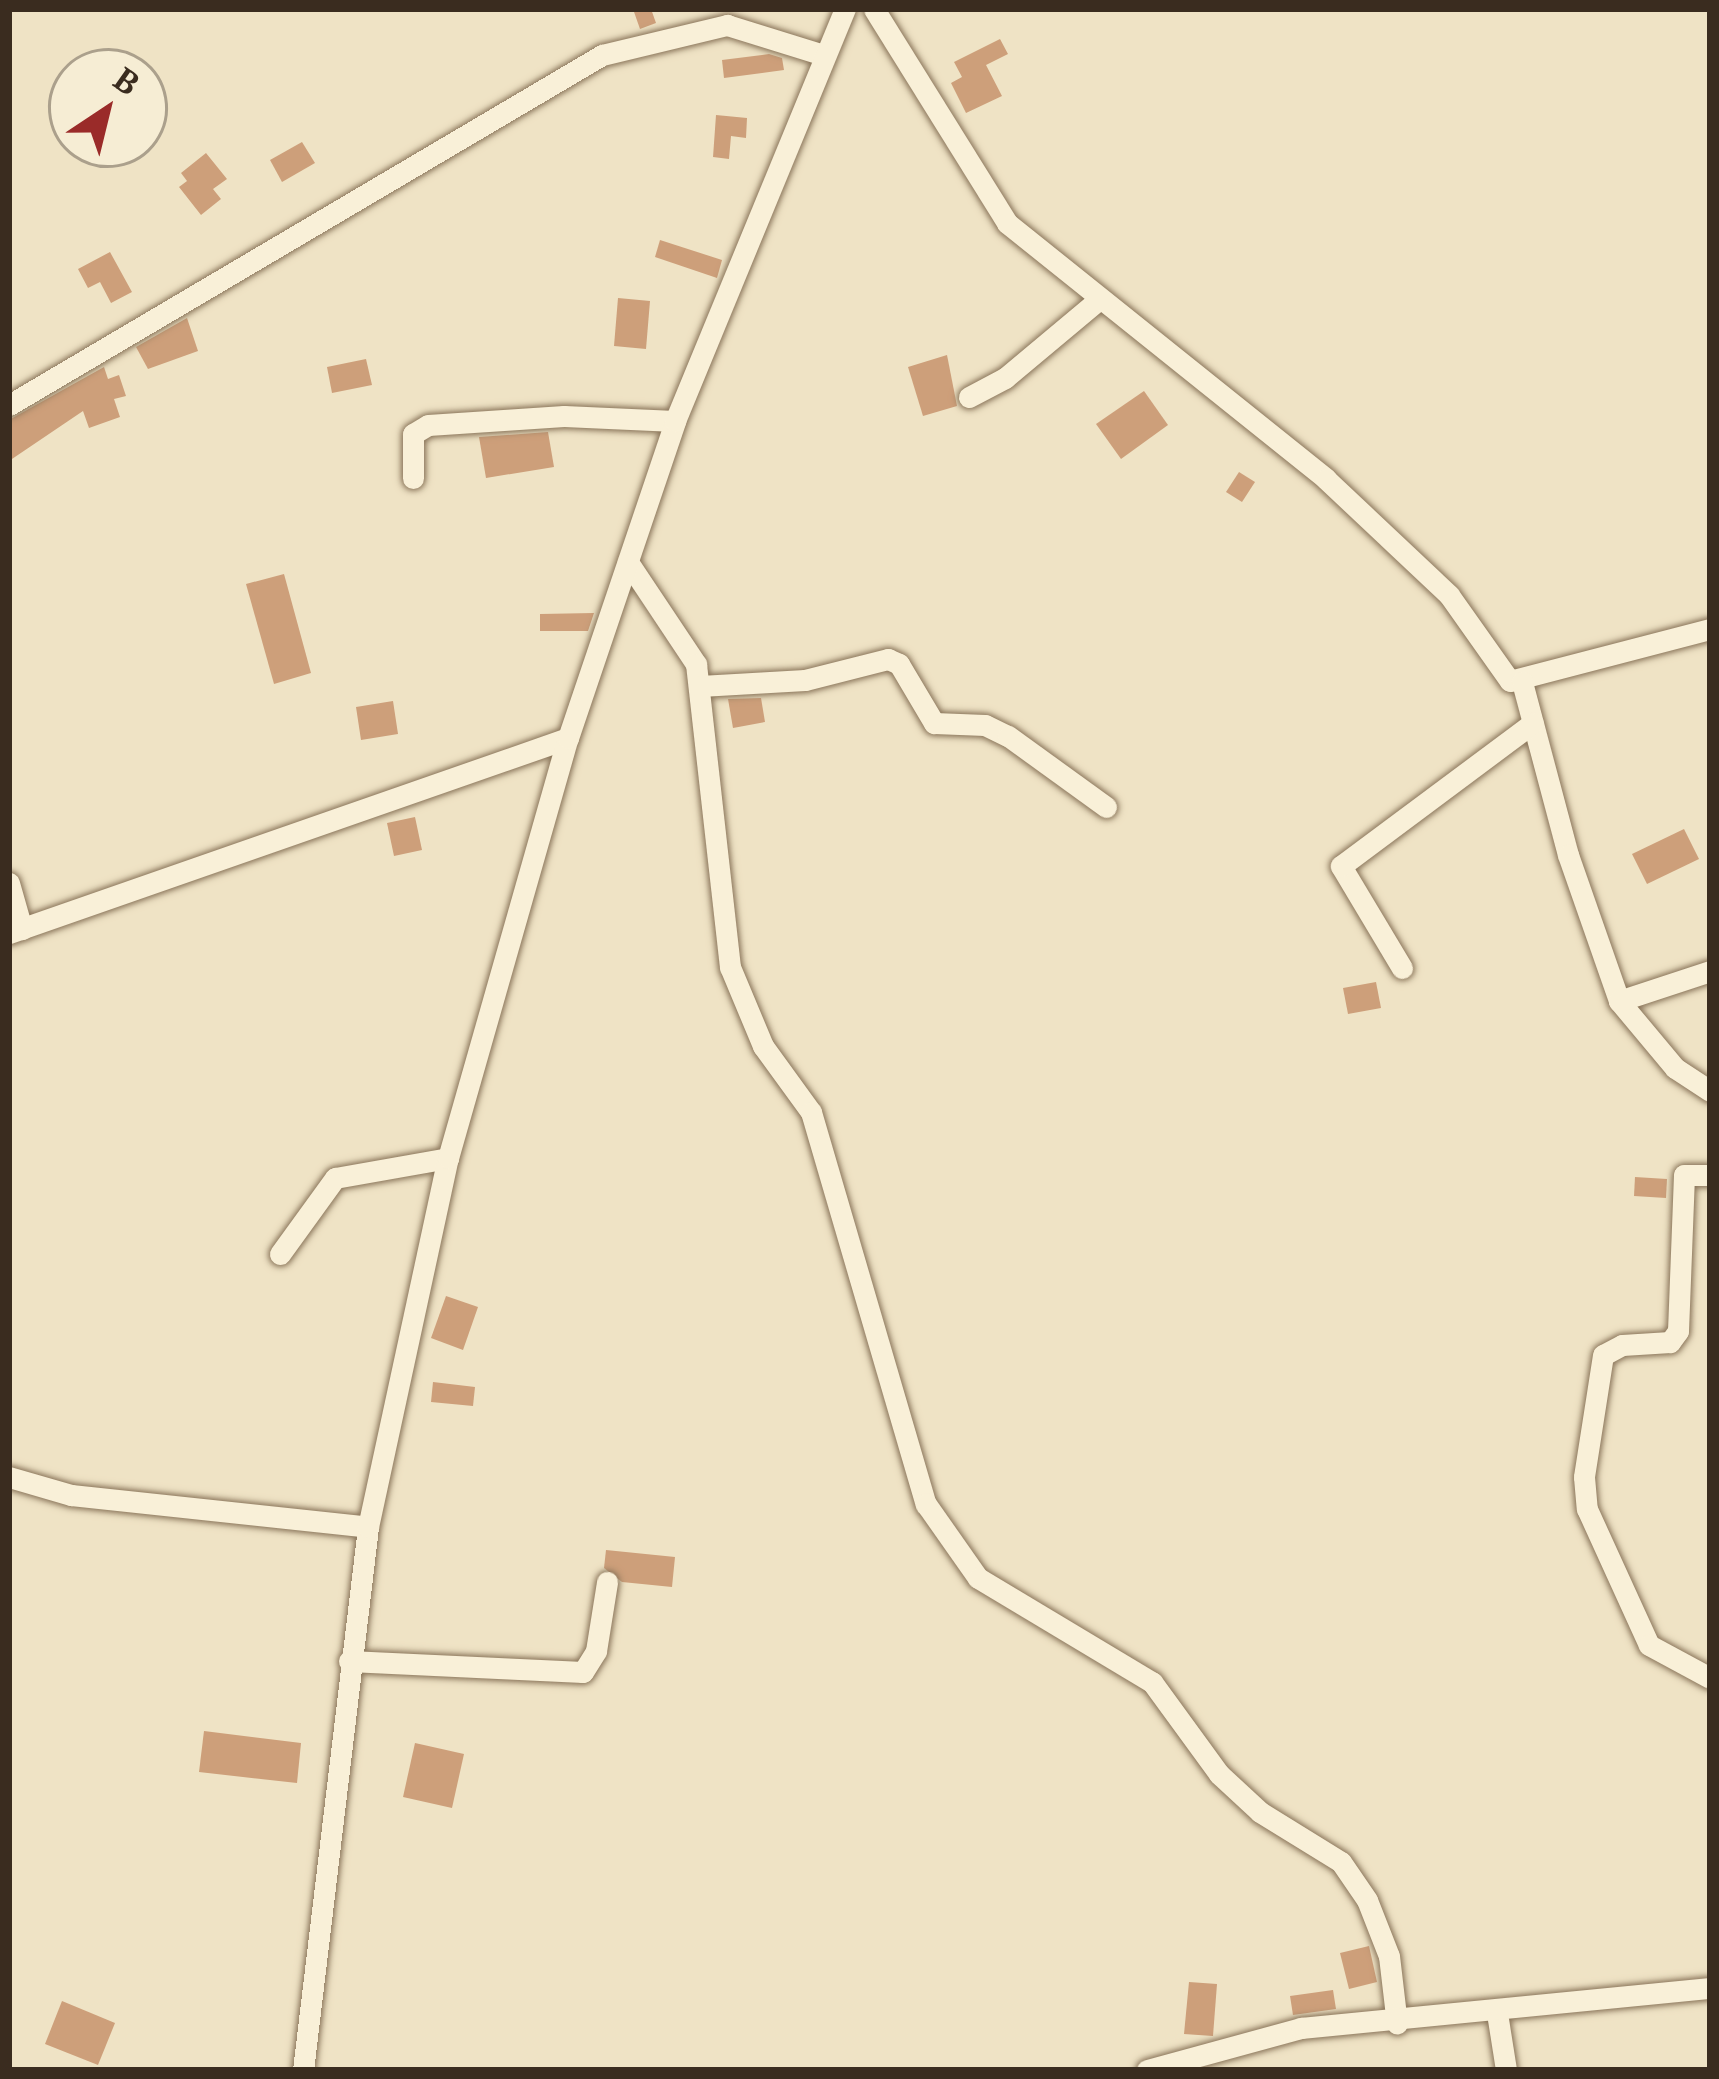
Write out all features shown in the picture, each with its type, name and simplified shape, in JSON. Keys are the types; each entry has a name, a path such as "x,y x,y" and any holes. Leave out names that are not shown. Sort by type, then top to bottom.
{"street":[{"path":"303,2070 368,1528 448,1159 568,738 675,421 845,9"},
{"path":"874,9 1007,223 1097,301 1326,479 1449,595 1510,681 1522,682 1710,629"},
{"path":"9,405 602,55 717,25 824,55"},
{"path":"969,397 1005,378 1097,301"},
{"path":"412,478 413,434 428,425 564,416 675,421"},
{"path":"628,562 696,664 730,967 763,1046 812,1112 926,1504 978,1578 1152,1682 1219,1774 1260,1812 1341,1862 1367,1900 1389,1956 1397,2024"},
{"path":"700,686 805,680 888,659 899,664 934,723 986,725 1009,736 1106,807"},
{"path":"1522,682 1619,1001 1676,1068 1710,1091"},
{"path":"1402,968 1341,866 1533,723"},
{"path":"9,883 15,931 568,738"},
{"path":"1619,1001 1710,971"},
{"path":"280,1254 335,1178 448,1159"},
{"path":"1710,1175 1684,1174 1678,1331 1670,1342 1622,1345 1603,1355 1584,1477 1587,1509 1649,1646 1710,1678"},
{"path":"9,1477 71,1496 368,1528"},
{"path":"350,1660 583,1672 596,1651 607,1582"},
{"path":"1147,2070 1300,2028 1397,2024 1710,1988"},
{"path":"1497,2013 1506,2070"}],"building":[{"path":"633,9 651,9 656,23 640,29"},
{"path":"1000,39 1008,54 986,65 1002,96 966,113 951,83 962,77 954,62"},
{"path":"769,54 782,58 784,70 724,78 722,60"},
{"path":"716,115 747,118 746,138 731,136 729,159 713,157"},
{"path":"302,142 315,163 282,182 270,160"},
{"path":"206,153 227,179 213,189 221,199 201,215 179,187 187,181 181,173"},
{"path":"660,240 722,260 717,278 655,257"},
{"path":"110,252 132,292 111,303 100,282 88,288 78,269"},
{"path":"618,298 650,301 646,349 614,346"},
{"path":"187,318 198,351 148,369 136,347"},
{"path":"947,355 957,406 923,416 908,367"},
{"path":"366,359 372,385 332,393 327,367"},
{"path":"104,367 108,379 119,375 126,396 114,399 120,417 89,428 83,411 9,461 9,420"},
{"path":"1144,391 1168,425 1121,459 1096,424"},
{"path":"548,432 554,467 486,478 479,437"},
{"path":"1239,472 1255,482 1242,502 1226,492"},
{"path":"284,574 311,673 274,684 246,584"},
{"path":"594,613 588,631 540,631 540,614"},
{"path":"761,698 765,722 733,728 728,699"},
{"path":"393,701 398,734 361,740 356,707"},
{"path":"415,817 422,850 394,856 387,823"},
{"path":"1684,829 1699,859 1647,884 1632,854"},
{"path":"1376,982 1381,1008 1348,1014 1343,988"},
{"path":"1635,1177 1667,1179 1666,1198 1634,1196"},
{"path":"446,1296 478,1307 463,1350 431,1338"},
{"path":"433,1382 475,1387 473,1406 431,1402"},
{"path":"606,1550 675,1557 672,1587 622,1582 604,1568"},
{"path":"204,1731 301,1743 297,1783 199,1772"},
{"path":"415,1743 464,1754 452,1808 403,1797"},
{"path":"1369,1946 1377,1982 1349,1989 1340,1953"},
{"path":"1189,1982 1217,1984 1213,2036 1184,2034"},
{"path":"1333,1990 1336,2009 1293,2015 1290,1996"},
{"path":"62,2001 115,2023 98,2065 45,2044"}]}
